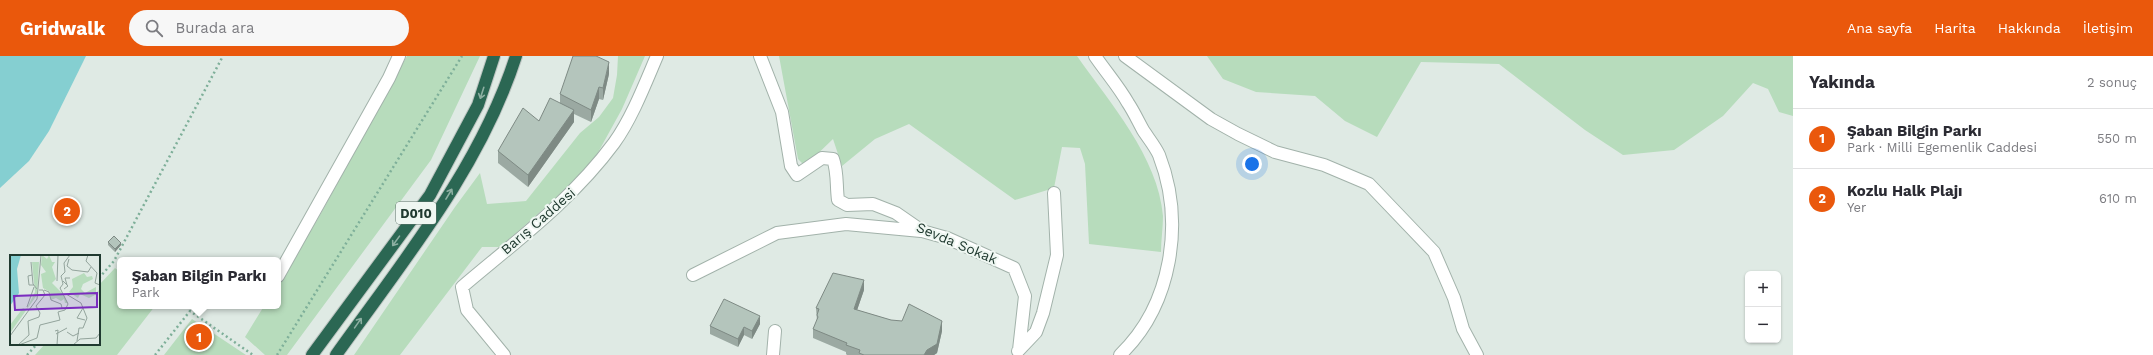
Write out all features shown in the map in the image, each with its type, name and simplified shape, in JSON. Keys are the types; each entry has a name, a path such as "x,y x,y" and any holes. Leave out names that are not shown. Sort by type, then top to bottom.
{"highway":[{"name":"D010","path":"312,355 430,195 478,105 494,56"},
{"name":"D010","path":"336,355 440,208 484,134 516,56"}],"street":[{"path":"281,271 389,78 399,56"},
{"name":"Barış Caddesi","path":"504,355 467,310 462,287 571,194 615,142 642,92 657,56"},
{"name":"Sevda Sokak","path":"760,56 782,112 791,166 797,175 822,158 834,159 838,172 836,187 838,200 847,205 873,204 896,213 922,231 947,238 1014,268 1025,296 1016,353"},
{"path":"1095,56 1128,102 1158,154 1169,195 1171,228 1169,258 1164,285 1154,309 1127,349 1120,355"},
{"path":"1125,56 1211,119 1275,152 1324,165 1369,184 1434,252 1454,298 1463,329 1477,355"},
{"path":"1016,353 1036,332 1043,313 1057,255 1054,194"},
{"path":"693,275 776,233 846,224 922,231"},
{"path":"773,355 775,331"}],"path":[{"path":"100,277 114,261 223,56"},
{"path":"277,355 462,56"},
{"path":"155,355 190,311 253,355"},
{"path":"27,355 37,345"}],"green space":[{"path":"407,56 480,56 431,160 287,355 265,355 245,337 262,309 281,309 281,279 319,217"},
{"path":"618,56 645,56 622,109 595,158 565,190 500,247 482,247 400,355 354,355 455,207 480,173 487,204 526,201 580,133 599,117 613,98 617,75"},
{"path":"779,56 1077,56 1130,132 1152,173 1159,194 1163,216 1161,252 1089,244 1085,164 1080,148 1062,147 1054,188 1015,200 909,124 875,139 842,166 833,139 805,166 798,159"},
{"path":"1207,56 1793,56 1793,116 1779,112 1768,89 1753,83 1723,116 1674,150 1623,155 1585,130 1499,64 1421,62 1377,137 1345,121 1315,96 1256,92 1223,79"},
{"path":"115,268 117,270 117,309 153,309 117,355 35,355 44,345 100,345 100,284"},
{"path":"192,319 246,355 164,355"}],"water":[{"path":"0,56 86,56 49,131 29,161 0,188"}],"building":[{"path":"573,56 596,56 609,62 603,88 599,87 591,110 560,94"},
{"path":"550,98 574,110 528,175 498,151 523,108 539,121"},
{"path":"114,236 121,243 115,249 108,242"},
{"path":"833,273 864,280 854,309 891,320 902,321 909,304 942,321 937,344 927,350 924,355 864,355 859,353 860,350 846,345 847,343 813,329 818,317 817,315 819,309 816,308"},
{"path":"724,299 760,316 752,331 744,327 738,339 710,326"}],"place":[{"name":"Kozlu Halk Plajı","path":"67,211"},
{"name":"Şaban Bilgin Parkı","path":"199,337"}]}
